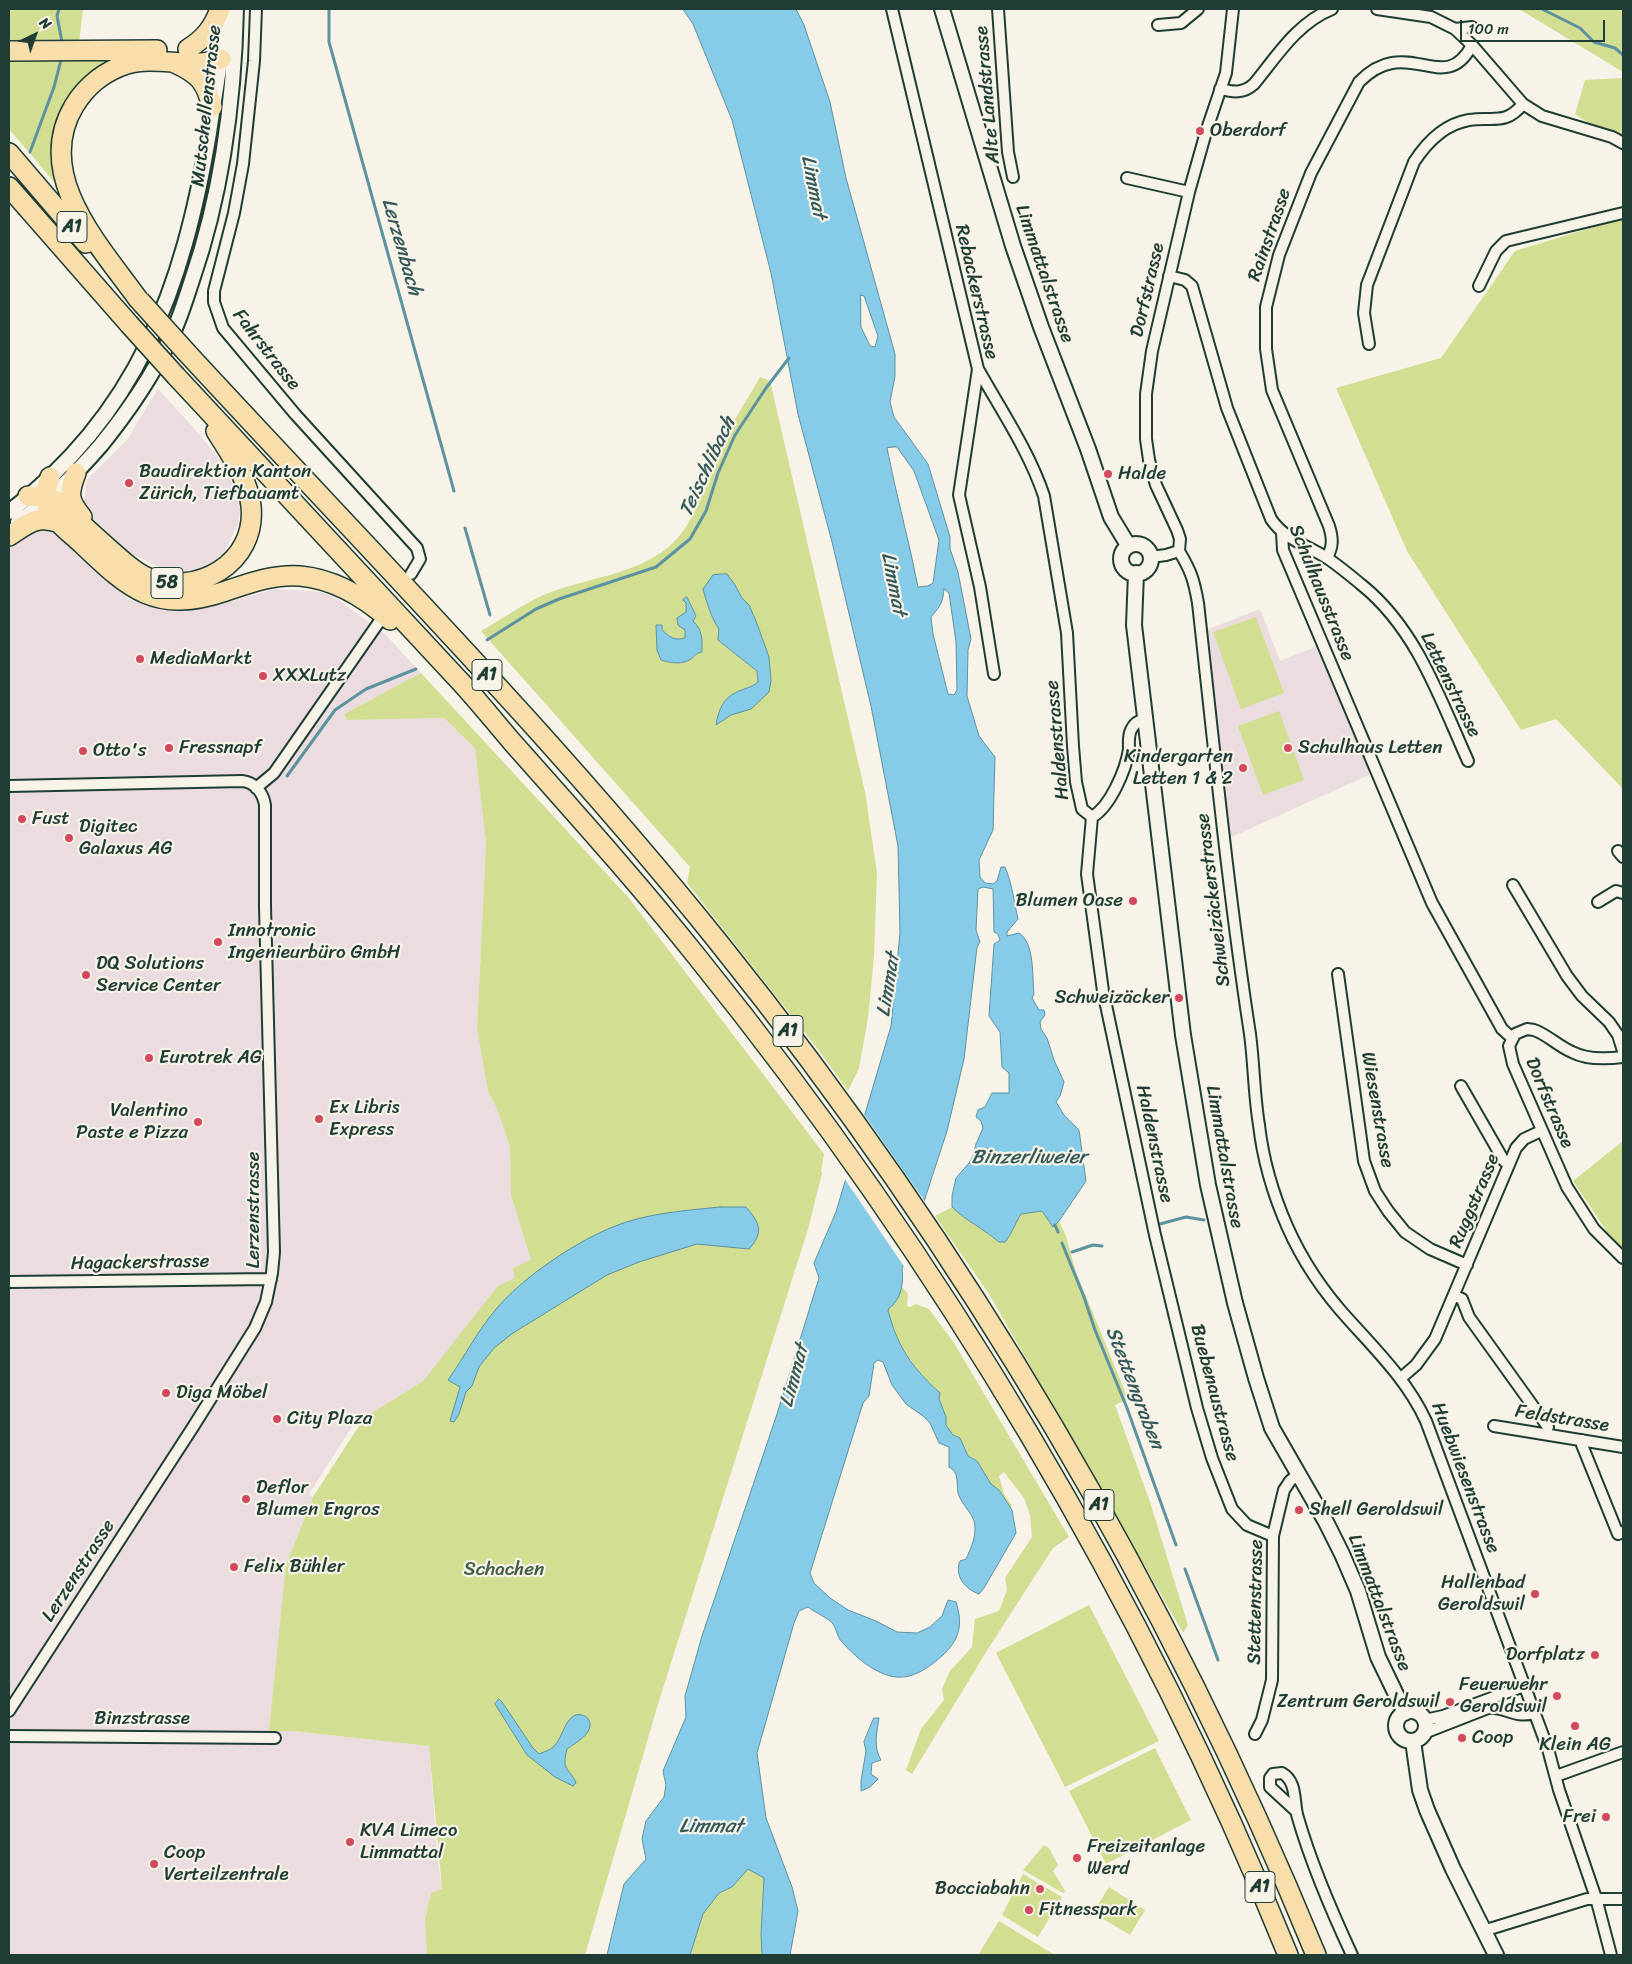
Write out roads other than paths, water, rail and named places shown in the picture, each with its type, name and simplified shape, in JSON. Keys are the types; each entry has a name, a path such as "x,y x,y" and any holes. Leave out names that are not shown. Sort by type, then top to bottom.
{"highway":[{"path":"9,51 181,56 202,40 209,32 221,9"},
{"path":"139,300 77,212 63,172 61,154 67,120 80,98 91,85 105,74 120,66 137,62 211,53 221,59"},
{"path":"181,56 200,78 208,92 212,107"},
{"name":"A1","path":"9,153 93,251 478,666 581,780 716,940 825,1081 894,1177 956,1269 1017,1366 1097,1502 1166,1630 1225,1750 1316,1955"},
{"name":"A1","path":"9,187 176,376 461,682 608,850 686,942 817,1113 883,1205 946,1301 1022,1422 1078,1520 1151,1657 1230,1819 1288,1955"},
{"name":"58","path":"42,498 129,566 146,577 184,584 203,580 220,571 237,555 244,544 251,523 251,505 247,488 236,465 195,396"},
{"name":"58","path":"76,473 70,496 71,503 107,547"},
{"path":"50,477 42,498 49,509 60,523 122,581 136,590 161,598 195,599 222,593 262,580 288,576 314,578 344,587 369,603 393,623 470,707 511,740"},
{"path":"9,536 36,519 49,519 60,523"}],"main road":[{"name":"Mutschellenstrasse","path":"50,477 77,450 113,404 147,348 166,302 188,235 200,184 221,59 221,9"},
{"name":"Mutschellenstrasse","path":"9,529 42,498 76,473 114,429 160,357 176,324 205,242 217,190 226,140 235,46 236,9"},
{"name":"Limmattalstrasse","path":"942,9 1013,246 1041,327 1088,449 1111,517 1128,546"},
{"path":"232,77 221,59 235,46"},
{"name":"Mutschellenstrasse","path":"9,512 42,498"},
{"path":"1133,544 1142,545 1151,557 1148,566 1141,573 1136,574 1127,571 1121,563 1122,553 1128,546 1133,544"},
{"name":"Limmattalstrasse","path":"1136,574 1134,625 1183,1035 1208,1185 1235,1303 1263,1404 1277,1439 1326,1522 1347,1564 1363,1606 1378,1657 1405,1713"},
{"path":"1421,1731 1404,1739 1398,1732 1398,1719 1405,1713 1414,1711 1422,1716 1420,1790 1453,1869 1496,1955"}],"street":[{"name":"Fahrstrasse","path":"256,9 254,61 243,164 234,213 214,291 218,316 223,328 294,414 417,548 420,559 411,574"},
{"name":"Rebackerstrasse","path":"892,9 978,369 959,495 980,586 994,674"},
{"name":"Alte Landstrasse","path":"998,9 1008,152 1013,177"},
{"path":"1158,24 1181,23 1198,9"},
{"name":"Dorfstrasse","path":"1179,551 1180,539 1156,485 1149,460 1146,438 1146,394 1152,351 1188,192 1226,73 1233,9"},
{"path":"1220,89 1241,92 1247,90 1303,25 1316,15 1332,9"},
{"path":"1377,9 1431,18 1455,29 1472,45 1523,104 1542,116 1612,137 1623,143"},
{"path":"1455,29 1472,27"},
{"name":"Rainstrasse","path":"1327,558 1332,547 1329,526 1272,390 1266,349 1266,307 1274,271 1311,173 1359,82 1369,72 1392,63 1409,63 1440,68 1455,65 1465,58 1472,45"},
{"path":"1369,344 1364,313 1367,285 1414,162 1422,149 1440,132 1468,120 1504,119 1511,116 1523,104"},
{"path":"1127,178 1188,192"},
{"path":"1479,286 1496,251 1506,242 1623,213"},
{"name":"Schulhausstrasse","path":"1169,276 1185,280 1192,286 1227,408 1271,519 1282,534 1283,550 1432,903"},
{"name":"Haldenstrasse","path":"978,369 1038,477 1044,496 1067,633 1076,782 1082,809 1092,817 1087,874 1103,991 1155,1235"},
{"name":"Lettenstrasse","path":"1282,534 1327,558 1365,587 1396,620 1416,647 1468,761"},
{"path":"1151,557 1179,551"},
{"name":"Schweizäckerstrasse","path":"1179,551 1192,575 1198,603 1225,847 1246,1011"},
{"path":"9,786 229,780 248,782 256,788 274,773 379,622"},
{"path":"1092,817 1100,813 1118,783 1125,766 1131,729 1139,720 1146,719"},
{"name":"Lerzenstrasse","path":"9,1711 196,1423 254,1328 266,1302 274,1252 264,864 265,805 264,798 256,788"},
{"path":"1513,885 1567,976 1582,996 1609,1022 1618,1035 1623,1051"},
{"path":"1598,902 1616,891 1623,893"},
{"name":"Dorfstrasse","path":"1432,903 1502,1029 1512,1038 1509,1053 1567,1187 1594,1229 1623,1258"},
{"name":"Wiesenstrasse","path":"1338,974 1364,1161 1375,1191 1388,1211 1406,1232 1430,1248 1467,1265"},
{"name":"Huebwiesenstrasse","path":"1246,1011 1263,1153 1273,1190 1287,1227 1306,1262 1328,1295 1401,1378 1426,1421 1556,1776 1596,1898 1611,1955"},
{"path":"1512,1038 1521,1031 1534,1030 1572,1053 1602,1058 1623,1057"},
{"path":"1461,1086 1504,1161 1509,1163"},
{"name":"Ruggstrasse","path":"1401,1378 1427,1352 1455,1296 1516,1148 1524,1139 1541,1130"},
{"name":"Buebenaustrasse","path":"1155,1235 1197,1408 1220,1480 1232,1509 1238,1518 1253,1529 1273,1536"},
{"name":"Hagackerstrasse","path":"9,1282 271,1279"},
{"path":"1455,1296 1462,1299 1469,1317 1548,1427"},
{"name":"Feldstrasse","path":"1494,1426 1623,1447"},
{"path":"1582,1440 1618,1534 1623,1532"},
{"name":"Stettenstrasse","path":"1255,1734 1262,1720 1272,1680 1273,1536 1284,1490 1298,1474"},
{"path":"1421,1731 1443,1716 1524,1686"},
{"path":"1421,1731 1494,1707 1516,1715 1534,1713"},
{"name":"Binzstrasse","path":"9,1736 275,1738"},
{"path":"1556,1776 1623,1752"},
{"path":"1295,1810 1316,1874 1352,1955"},
{"path":"1484,1931 1587,1899 1623,1899"}],"water":[{"name":"Limmat","path":"683,9 796,9 804,25 830,102 846,178 895,354 895,376 890,402 894,417 928,464 950,537 950,549 958,572 971,639 968,650 967,696 979,736 995,757 993,830 979,860 980,877 985,883 993,884 997,881 1001,867 1005,867 1018,919 1007,932 1007,936 1019,933 1028,944 1033,970 1034,994 1032,998 1039,1010 1044,1010 1045,1015 1040,1022 1041,1029 1047,1038 1064,1082 1056,1102 1064,1115 1079,1130 1086,1181 1053,1227 1042,1211 1021,1214 1005,1242 999,1242 952,1207 952,1196 956,1178 973,1156 983,1128 981,1121 976,1117 978,1110 985,1107 992,1093 1009,1093 1009,1073 1002,1067 1000,1032 989,1016 994,944 1000,940 998,934 994,932 993,889 983,887 978,889 976,930 980,942 977,947 964,1059 947,1131 902,1269 901,1291 888,1311 905,1353 921,1374 940,1393 939,1399 946,1417 946,1425 953,1435 960,1438 968,1456 977,1461 991,1484 999,1490 1012,1510 1016,1533 979,1594 969,1589 962,1581 958,1572 960,1561 966,1559 971,1548 975,1524 958,1494 957,1477 949,1467 949,1447 939,1443 930,1423 906,1404 892,1385 883,1362 878,1360 874,1363 869,1396 863,1403 810,1573 814,1583 830,1598 848,1610 897,1632 917,1633 930,1627 942,1616 948,1600 956,1602 959,1624 953,1643 938,1659 916,1674 896,1677 881,1673 859,1659 840,1640 833,1624 829,1620 808,1607 799,1611 757,1753 766,1818 792,1887 798,1911 790,1955 762,1955 761,1934 764,1878 748,1869 732,1887 719,1893 703,1914 690,1955 607,1955 624,1884 646,1859 642,1839 646,1821 664,1797 666,1785 663,1771 686,1717 685,1696 702,1636 777,1414 819,1278 814,1263 836,1212 891,1026 900,933 898,846 871,706 832,542 798,414 771,273 732,120 693,24","holes":["861,295 864,296 878,336 875,347 870,346 861,327","897,447 914,471 939,540 933,583 928,586 918,587 887,448","944,589 949,593 956,642 957,690 954,695 948,694 933,634 931,617 943,598"]},
{"path":"727,574 742,598 749,605 756,621 769,657 771,681 769,692 751,709 731,715 716,725 718,715 725,701 737,692 758,682 757,671 718,640 719,629 704,594 703,589 713,575"},
{"path":"687,597 696,616 693,621 700,632 702,652 680,663 661,660 657,650 656,625 662,625 662,630 672,638 685,638 685,630 678,625 677,618 686,612 686,603 683,600"},
{"path":"720,1207 746,1207 754,1218 757,1223 758,1232 757,1238 749,1249 697,1244 639,1262 607,1275 513,1333 494,1348 479,1367 472,1386 466,1392 459,1414 454,1422 450,1421 460,1387 448,1380 490,1316 525,1281 560,1255 597,1234 616,1226 655,1215"},
{"path":"499,1699 539,1754 550,1750 556,1744 566,1724 572,1717 581,1715 588,1718 590,1725 587,1733 567,1749 565,1764 576,1783 573,1786 555,1777 527,1755 495,1704"},
{"path":"874,1718 879,1718 876,1745 881,1760 872,1763 871,1774 878,1779 870,1787 861,1791 866,1751 864,1742"}],"waterway":[{"path":"59,9 57,16 62,42"},
{"name":"Lerzenbach","path":"329,9 329,42 454,491"},
{"path":"1542,9 1580,28 1594,42 1615,48 1623,55"},
{"path":"30,152 54,87 62,56"},
{"name":"Teischlibach","path":"487,640 536,609 559,599 656,567 690,539 706,511 718,473 735,435 766,388 789,358"},
{"name":"Lerzenbach","path":"465,528 490,615"},
{"name":"Teischlibach","path":"287,776 335,710 366,689 416,669"},
{"path":"1160,1224 1186,1217 1204,1220"},
{"name":"Stettengraben","path":"1055,1225 1058,1232"},
{"name":"Stettengraben","path":"1062,1243 1127,1408 1176,1545"},
{"path":"1072,1252 1093,1245 1102,1246"},
{"name":"Stettengraben","path":"1185,1569 1218,1660"}],"place":[{"name":"Oberdorf","path":"1200,131"},
{"name":"Halde","path":"1108,474"},
{"name":"Baudirektion Kanton Zürich, Tiefbauamt","path":"129,483"},
{"name":"MediaMarkt","path":"140,659"},
{"name":"XXXLutz","path":"263,676"},
{"name":"Fressnapf","path":"169,748"},
{"name":"Schulhaus Letten","path":"1288,748"},
{"name":"Otto's","path":"83,751"},
{"name":"Kindergarten Letten 1 & 2","path":"1243,768"},
{"name":"Fust","path":"22,819"},
{"name":"Digitec Galaxus AG","path":"69,838"},
{"name":"Blumen Oase","path":"1133,901"},
{"name":"Innotronic Ingenieurbüro GmbH","path":"218,942"},
{"name":"DQ Solutions Service Center","path":"86,975"},
{"name":"Schweizäcker","path":"1179,998"},
{"name":"Eurotrek AG","path":"149,1058"},
{"name":"Ex Libris Express","path":"319,1119"},
{"name":"Valentino Paste e Pizza","path":"198,1122"},
{"name":"Diga Möbel","path":"166,1393"},
{"name":"City Plaza","path":"277,1419"},
{"name":"Deflor Blumen Engros","path":"246,1499"},
{"name":"Shell Geroldswil","path":"1299,1510"},
{"name":"Felix Bühler","path":"234,1567"},
{"name":"Hallenbad Geroldswil","path":"1535,1594"},
{"name":"Dorfplatz","path":"1595,1655"},
{"name":"Feuerwehr Geroldswil","path":"1557,1696"},
{"name":"Zentrum Geroldswil","path":"1450,1702"},
{"name":"Klein AG","path":"1575,1726"},
{"name":"Coop","path":"1462,1738"},
{"name":"Frei","path":"1606,1817"},
{"name":"KVA Limeco Limmattal","path":"350,1842"},
{"name":"Freizeitanlage Werd","path":"1077,1858"},
{"name":"Coop Verteilzentrale","path":"154,1864"},
{"name":"Bocciabahn","path":"1040,1889"},
{"name":"Fitnesspark","path":"1029,1910"}],"water label":[{"name":"Binzerliweier","path":"1029,1158"}],"park label":[{"name":"Schachen","path":"504,1570"}]}
